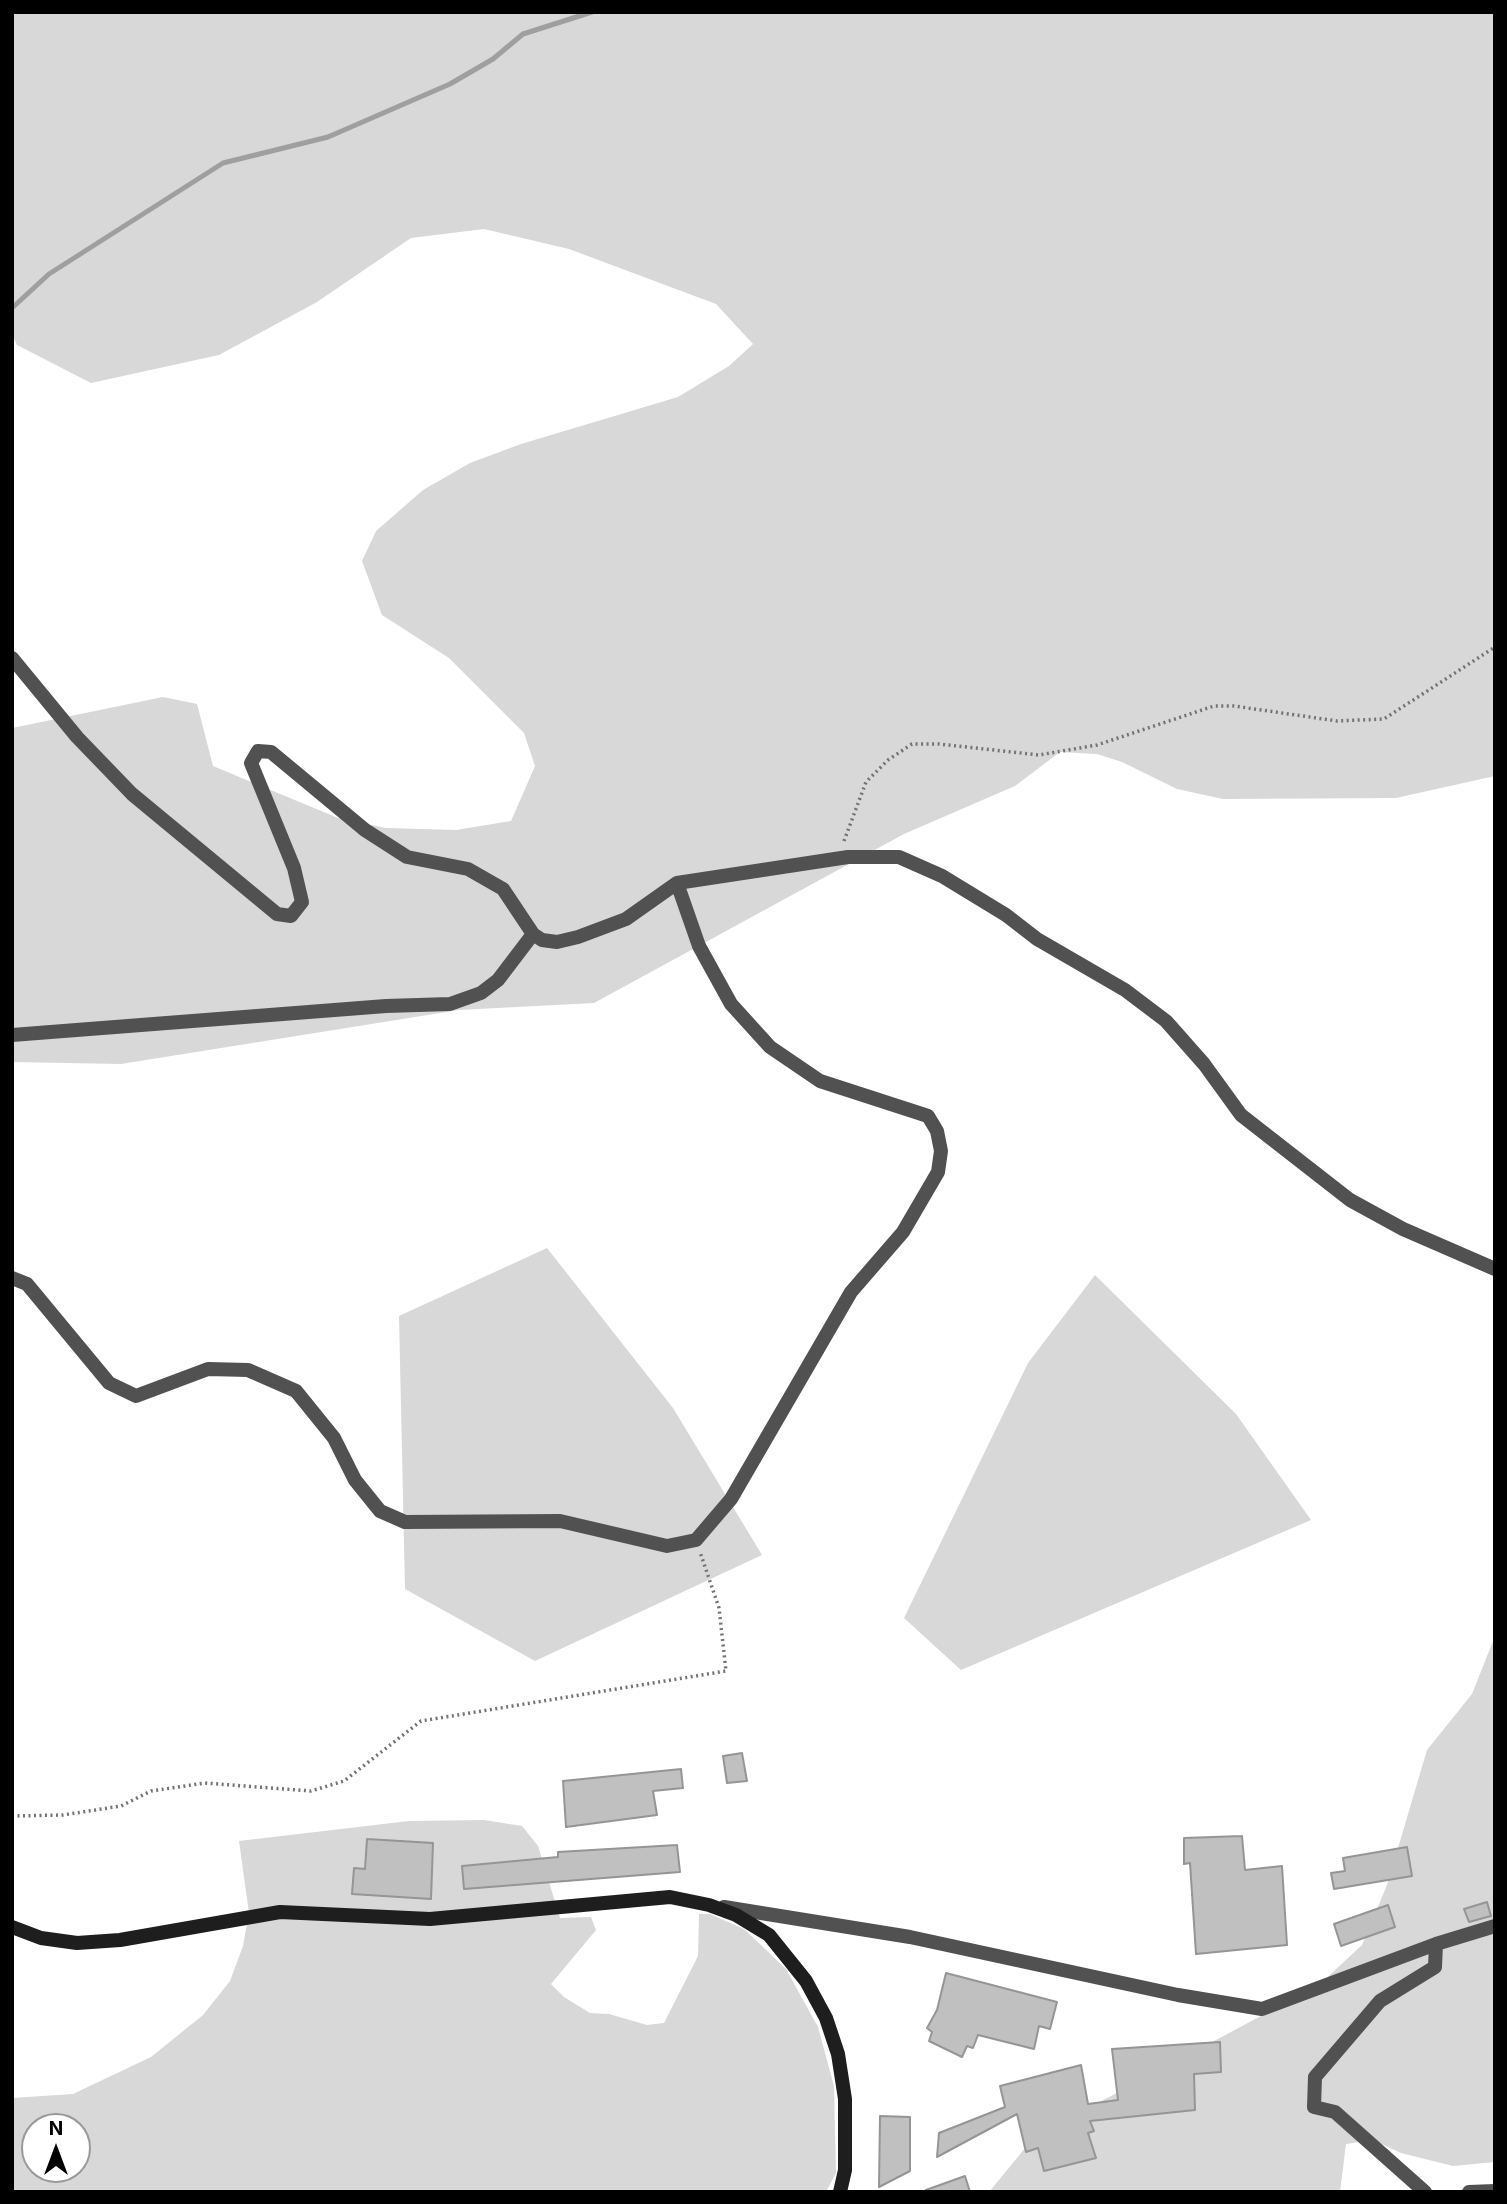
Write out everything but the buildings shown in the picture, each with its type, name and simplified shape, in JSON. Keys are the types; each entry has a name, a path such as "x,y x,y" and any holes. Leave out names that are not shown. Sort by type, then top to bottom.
{"street":[{"path":"12,658 77,737 132,794 277,914 291,916 302,902 294,868 251,762 258,751 271,752 365,830 407,857 468,869 503,890 533,934 542,940 557,942 578,937 626,919 677,883 838,859 899,857 942,876 1006,915 1037,939 1125,990 1166,1021 1204,1064 1241,1115 1350,1200 1403,1229 1495,1269"},
{"path":"12,1278 27,1284 109,1383 136,1396 208,1369 248,1370 296,1391 334,1438 355,1479 380,1511 405,1522 560,1521 667,1546 696,1540 731,1499 851,1292 903,1232 938,1171 941,1151 937,1131 928,1116 821,1082 770,1047 731,1004 699,946 677,883"},
{"path":"12,1035 386,1006 450,1004 481,993 498,980 533,934"},
{"path":"12,1927 41,1938 77,1944 120,1940 280,1912 430,1919 670,1897 910,1937 1178,1994 1262,2009 1436,1944 1495,1926"},
{"path":"709,1905 736,1915 769,1935 806,1981 826,2018 838,2054 845,2099 845,2171 840,2192"},
{"path":"1425,2192 1335,2112 1314,2107 1315,2077 1380,2001 1435,1967 1436,1944"},
{"path":"1469,2192 1495,2191"}],"path":[{"path":"838,859 866,782 888,760 912,744 939,744 1039,755 1097,745 1214,706 1234,706 1336,721 1384,719 1495,647"},
{"path":"12,1816 64,1815 121,1806 151,1791 205,1783 311,1791 344,1781 421,1721 726,1671 719,1608 696,1540"}],"shaded area":[{"path":"12,12 1495,12 1495,776 1396,798 1223,799 1177,789 1122,762 1097,754 1060,752 1015,786 904,834 594,1003 459,1010 121,1064 12,1062 12,728 163,697 197,704 213,766 338,818 386,828 456,830 511,821 535,766 524,733 449,658 382,615 362,561 376,531 423,490 470,463 521,444 678,397 729,366 753,344 716,304 569,249 484,229 411,238 317,302 219,355 91,383 17,345 12,334"},
{"path":"547,1248 673,1408 762,1555 535,1661 405,1589 399,1316"},
{"path":"1095,1275 1236,1414 1311,1520 961,1670 904,1618 1028,1363"},
{"path":"1495,1636 1495,2162 1453,2166 1401,2153 1373,2140 1346,2144 1340,2192 989,2192 1026,2147 1096,2104 1319,1985 1362,1945 1387,1885 1427,1750 1472,1694"},
{"path":"484,1820 522,1826 538,1846 560,1918 591,1917 596,1930 551,1984 564,1997 590,2013 609,2014 647,2025 664,2023 698,1956 699,1914 710,1914 744,1929 786,1969 818,2027 834,2086 836,2173 826,2192 12,2192 12,2098 73,2094 151,2057 203,2015 230,1981 243,1946 249,1913 239,1841 409,1821"}],"waterway":[{"path":"12,308 49,274 223,163 328,137 450,84 493,59 523,34 592,12"}]}
